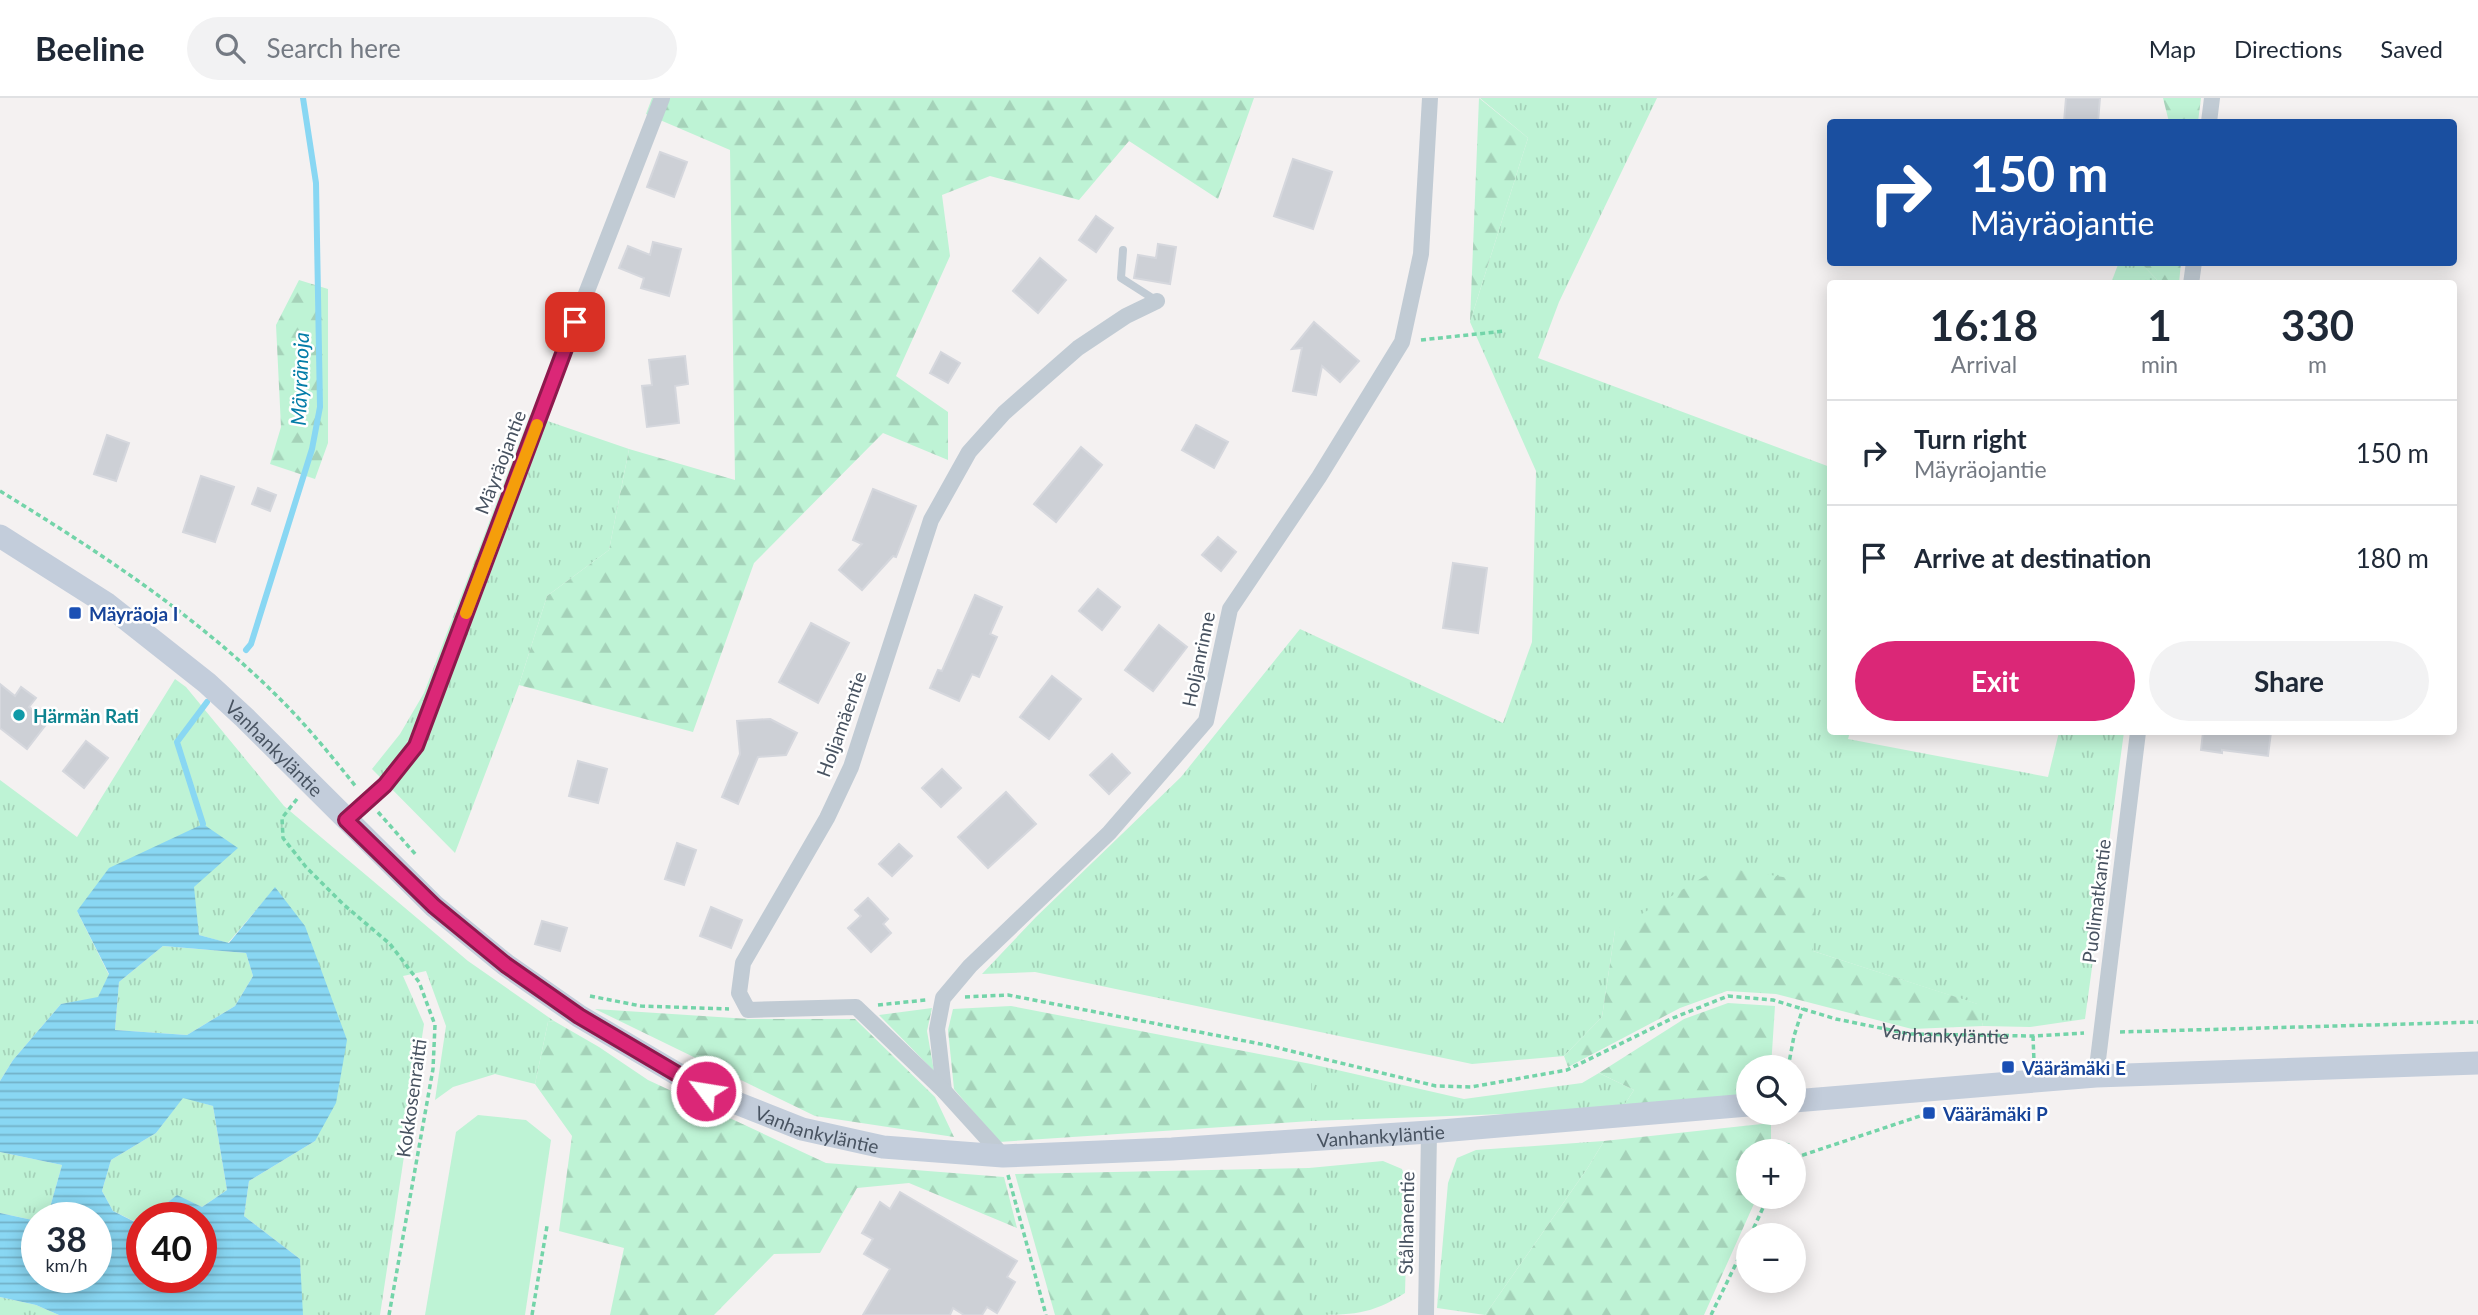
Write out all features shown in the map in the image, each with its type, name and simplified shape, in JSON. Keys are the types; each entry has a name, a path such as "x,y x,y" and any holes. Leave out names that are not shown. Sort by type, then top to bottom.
{"street":[{"name":"Mäyräojantie","path":"346,820 385,785 416,746 570,334 662,98"},
{"name":"Holjanrinne","path":"943,998 979,957 1109,833 1206,721 1230,610 1319,477 1402,342 1421,254 1430,98"},
{"path":"2209,119 2212,98"},
{"name":"Holjamäentie","path":"748,1010 740,993 743,963 827,818 851,768 931,520 969,452 1004,414 1078,348 1126,316 1157,301"},
{"name":"Vanhankyläntie","path":"2,540 107,604 177,658 245,718 434,906 506,965 579,1016 706,1091 802,1129 883,1147 1003,1156 1172,1149 1429,1132 1736,1106"},
{"name":"Puolimatkantie","path":"2096,1076 2138,735"},
{"path":"943,998 937,1029 944,1091"},
{"path":"748,1010 856,1007 944,1091 1003,1156"},
{"path":"1806,1100 2096,1076 2478,1063"},
{"name":"Stålhanentie","path":"1426,1315 1429,1132"}],"lane":[{"path":"1123,250 1121,278 1157,301"}],"path":[{"path":"1402,342 1506,331"},
{"name":"Vanhankyläntie","path":"0,491 124,572 200,629 272,691 320,742 367,800 424,863"},
{"name":"Kokkosenraitti","path":"312,784 282,818 283,838 306,867 343,904 390,944 419,982 435,1025 433,1069 390,1315"},
{"path":"581,994 641,1006 748,1010"},
{"name":"Vanhankyläntie","path":"856,1007 943,998 1009,995 1266,1045 1436,1086 1471,1087 1567,1070 1673,1018 1728,996 1773,1000 1836,1019 1910,1034 2033,1036 2478,1022"},
{"path":"1790,1055 1803,1008"},
{"path":"2033,1036 2034,1064"},
{"path":"1806,1154 1929,1113"},
{"path":"1003,1156 1046,1315"},
{"path":"532,1315 547,1226"},
{"path":"1711,1315 1736,1264"}],"green space":[{"path":"652,98 1254,98 1218,199 1129,141 1079,200 990,176 942,195 950,256 896,376 948,412 948,460 883,433 754,563 693,732 519,685 547,596 609,550 629,449 735,480 730,150 646,114"},
{"path":"1479,98 1528,138 1470,322"},
{"path":"1480,98 1657,98 1559,302 1538,358 1827,466 1827,735 1849,735 1848,739 2048,777 2058,735 2124,735 2085,1019 2030,1027 1983,1026 1977,1004 1813,951 1615,930 1602,1017 1564,1056 1472,1064 1035,972 982,974 1036,917 1181,777 1300,629 1503,723 1532,642 1536,471 1470,322 1528,138"},
{"path":"2163,98 2201,98 2198,119 2168,119"},
{"path":"2117,266 2144,266 2157,280 2112,280"},
{"path":"2144,266 2181,266 2179,280 2157,280"},
{"path":"299,280 328,289 328,443 315,479 270,464 281,427 276,325"},
{"path":"530,415 629,449 609,550 547,596 519,685 455,853 372,769 400,734 424,693"},
{"path":"175,679 186,687 284,806 468,961 554,1021 548,1022 535,1084 495,1074 453,1087 435,1100 446,1026 426,971 403,976 424,1024 380,1315 302,1315 300,1259 244,1216 249,1181 315,1141 275,888 228,943 199,935 193,887 77,911 109,975 98,998 61,1004 13,1060 0,1081 0,780 77,837"},
{"path":"1720,867 1815,882 1813,951 1978,1004 1983,1026 1912,1029 1776,994 1727,991 1680,1008 1568,1067 1564,1056 1602,1017 1615,930"},
{"path":"163,946 246,953 253,976 235,1006 187,1035 115,1030 119,982"},
{"path":"1728,1003 1775,1006 1772,1055 1736,1055 1736,1096 1621,1110 1634,1090 1599,1073 1684,1019"},
{"path":"1011,1006 1311,1064 1311,1121 999,1142 954,1089 948,1030 953,1009"},
{"path":"932,1008 927,1031 934,1071 879,1015"},
{"path":"595,1009 749,1019 855,1019 935,1097 954,1137 815,1116"},
{"path":"554,1021 648,1080 826,1163 1004,1177 1017,1228 909,1183 857,1188 820,1253 774,1254 714,1315 610,1315 624,1248 559,1231 572,1136 535,1084 548,1022"},
{"path":"1311,1064 1464,1099 1582,1083 1599,1073 1634,1090 1621,1110 1311,1121"},
{"path":"183,1097 213,1106 227,1190 209,1202 190,1202 176,1196 168,1202 126,1202 126,1217 113,1211 112,1202 108,1202 102,1191 111,1160 156,1133"},
{"path":"478,1115 526,1120 551,1140 525,1315 425,1315 456,1132"},
{"path":"1771,1125 1771,1139 1736,1139 1736,1209 1752,1209 1745,1223 1736,1223 1736,1244 1704,1315 1485,1315 1587,1169 1604,1141"},
{"path":"1604,1141 1485,1315 1437,1308 1448,1183 1457,1158 1476,1150"},
{"path":"0,1152 62,1165 52,1202 21,1202 21,1218 0,1213"},
{"path":"1383,1161 1402,1169 1408,1189 1405,1293 1371,1310 1337,1315 1309,1315 1309,1168"},
{"path":"1309,1168 1309,1315 1055,1315 1015,1174"},
{"path":"0,1297 36,1305 59,1315 0,1315"}],"water":[{"path":"203,824 238,848 194,887 199,935 229,943 275,887 305,926 347,1040 336,1103 315,1141 249,1181 244,1216 300,1259 303,1315 59,1315 36,1305 0,1297 0,1213 21,1218 21,1293 112,1293 112,1209 126,1218 126,1293 217,1293 217,1202 209,1202 227,1190 213,1106 183,1098 156,1133 111,1160 102,1191 108,1202 52,1202 62,1165 0,1152 0,1081 13,1060 61,1004 98,997 109,974 77,911 109,868","holes":["163,946 246,953 253,976 235,1006 187,1035 115,1030 119,982"]},
{"path":"177,1195 192,1202 168,1202"}],"building":[{"path":"2066,98 2100,98 2098,119 2064,119"},
{"path":"660,152 687,162 674,197 647,187"},
{"path":"1293,159 1332,172 1313,229 1274,216"},
{"path":"1096,216 1113,228 1096,252 1079,240"},
{"path":"653,242 681,249 669,296 641,288 644,278 619,268 628,246 650,255"},
{"path":"1158,244 1176,247 1170,284 1134,278 1138,255 1156,258"},
{"path":"1040,258 1066,280 1038,313 1013,291"},
{"path":"1314,322 1359,361 1340,382 1322,366 1316,395 1293,391 1302,348 1292,349"},
{"path":"941,352 960,363 948,383 930,373"},
{"path":"685,356 688,384 675,386 679,423 647,427 642,386 652,385 649,360"},
{"path":"1196,425 1228,442 1214,468 1182,450"},
{"path":"107,435 129,443 116,481 94,474"},
{"path":"1081,447 1102,465 1056,522 1034,504"},
{"path":"201,476 234,487 215,542 183,532"},
{"path":"258,488 276,495 270,511 252,504"},
{"path":"873,489 916,506 896,557 893,556 862,590 839,570 862,544 853,540"},
{"path":"1218,537 1236,552 1221,571 1202,555"},
{"path":"1453,563 1487,568 1478,633 1443,628"},
{"path":"1098,589 1120,607 1102,630 1079,611"},
{"path":"975,595 1002,607 990,634 997,637 979,677 972,674 959,701 930,688 938,670 942,671"},
{"path":"811,623 849,643 818,703 779,682"},
{"path":"1159,625 1187,647 1153,691 1125,670"},
{"path":"1052,676 1081,699 1049,739 1020,717"},
{"name":"Härmän Rati","path":"0,684 15,696 21,687 36,698 29,707 48,722 27,749 0,728"},
{"path":"770,719 797,733 786,755 758,757 738,804 722,797 740,754 737,721"},
{"path":"2203,735 2271,735 2268,756 2201,750"},
{"path":"86,741 108,758 84,788 63,771"},
{"path":"1112,754 1130,773 1109,794 1090,775"},
{"path":"578,761 607,769 598,803 569,796"},
{"path":"942,769 961,788 941,807 922,788"},
{"path":"1006,792 1036,824 988,868 958,837"},
{"path":"677,843 696,850 684,885 665,879"},
{"path":"899,844 912,856 892,876 879,864"},
{"path":"868,898 888,919 883,924 891,933 871,952 848,928 861,916 855,910"},
{"path":"711,907 742,920 731,948 700,936"},
{"path":"542,921 567,928 560,951 535,944"},
{"path":"900,1192 1017,1261 1007,1277 1015,1282 997,1313 987,1307 982,1315 964,1315 953,1308 950,1315 863,1315 890,1269 864,1254 873,1239 862,1233 880,1202 890,1209"}],"waterway":[{"name":"Mäyränoja","path":"246,650 251,644 312,449 320,407 316,183 303,98"},
{"name":"Mäyränoja","path":"203,824 177,742 207,702"}],"slow traffic":[{"path":"466,613 537,425"}],"place":[{"name":"Mäyräoja I","path":"75,613"},
{"name":"Härmän Rati","path":"19,715"},
{"name":"Väärämäki E","path":"2008,1067"},
{"name":"Väärämäki P","path":"1929,1113"}],"route":[{"path":"575,322 416,746 385,785 346,820 434,906 506,965 579,1016 706,1091"}]}
